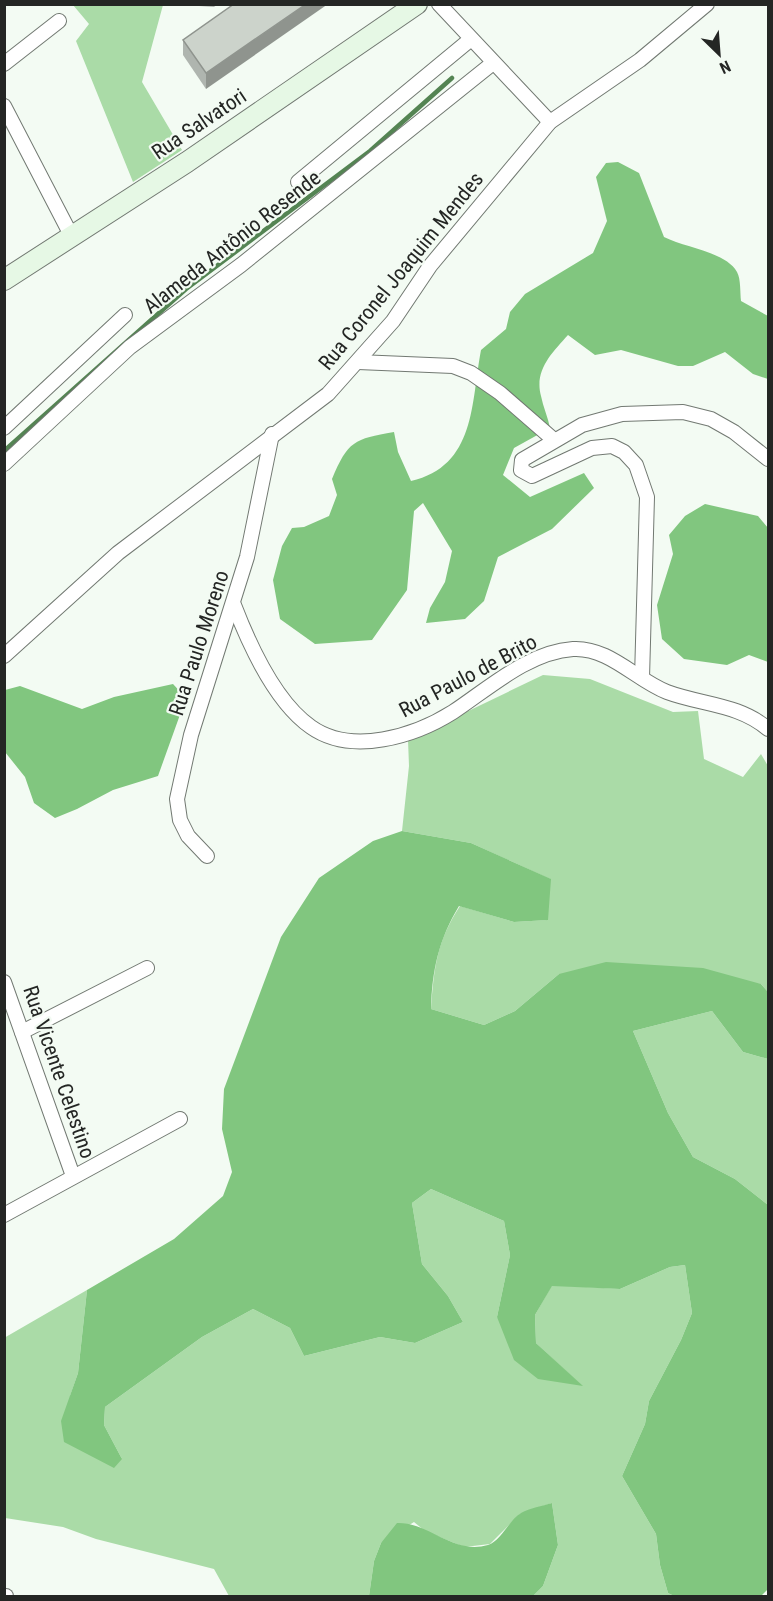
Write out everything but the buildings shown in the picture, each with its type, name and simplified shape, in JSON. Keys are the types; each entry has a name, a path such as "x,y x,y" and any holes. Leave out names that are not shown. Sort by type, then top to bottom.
{"street":[{"name":"Rua Salvatori","path":"4,280 187,162 417,4"},
{"path":"439,4 550,122"},
{"name":"Rua Coronel Joaquim Mendes","path":"6,652 118,553 327,394 393,321 430,267 550,122 640,60 707,4"},
{"path":"4,64 59,21"},
{"name":"Alameda Antônio Resende","path":"298,182 471,39"},
{"name":"Alameda Antônio Resende","path":"4,464 130,347 241,265 493,63"},
{"path":"4,106 71,235"},
{"name":"Alameda Antônio Resende","path":"4,428 125,315"},
{"path":"358,362 453,366 471,373 500,393 554,440"},
{"path":"642,678 646,497 636,465 624,452 612,446 592,448 531,476 521,470 522,460 582,425 622,414 682,412 711,419 727,427 768,459"},
{"name":"Rua Paulo Moreno","path":"207,856 188,836 180,820 177,799 191,735 234,605 255,525 272,434"},
{"name":"Rua Paulo de Brito","path":"234,605 247,638 289,706 310,727 332,737 386,739 415,732 450,713 518,669 550,654 574,649 604,656 664,691 755,717 768,729"},
{"path":"22,1032 147,968"},
{"name":"Rua Vicente Celestino","path":"4,982 73,1176"},
{"path":"4,1215 180,1119"}],"green space":[{"path":"73,5 163,5 142,82 182,150 133,182 76,41 89,24"},
{"path":"618,162 639,173 664,237 715,255 732,265 740,282 741,301 768,316 768,379 753,374 725,352 693,366 678,366 621,350 595,355 568,335 546,362 540,378 539,387 550,428 514,448 503,475 530,497 584,473 594,488 552,529 498,557 484,601 465,619 426,623 430,608 445,582 452,551 423,503 414,511 407,590 372,640 315,644 280,619 273,580 282,546 292,528 304,527 329,516 337,495 332,479 348,449 361,440 394,432 398,452 411,481 432,473 448,462 459,447 467,430 481,350 506,329 510,312 525,294 593,253 607,221 596,177 606,163"},
{"path":"705,504 758,516 768,528 768,662 749,655 727,665 684,659 662,639 657,605 673,554 669,535 685,516"},
{"path":"543,675 590,679 673,712 698,711 704,759 743,777 761,754 768,766 768,992 761,984 559,974 515,1011 484,1025 431,1009 438,955 446,931 460,906 514,922 547,920 550,879 471,843 402,831 409,766 408,740"},
{"path":"173,684 186,698 158,776 113,790 55,818 34,803 25,777 5,752 5,690 20,686 82,709 114,697"},
{"path":"402,831 471,843 551,879 548,920 514,922 459,906 446,931 438,955 431,1009 484,1025 515,1011 559,974 606,962 703,968 761,984 768,992 768,1059 743,1052 712,1011 633,1031 668,1113 693,1157 735,1179 768,1205 768,1589 761,1596 674,1596 668,1593 660,1565 656,1534 622,1476 645,1424 649,1401 681,1340 692,1313 685,1265 670,1267 620,1289 552,1286 535,1315 536,1343 583,1386 538,1379 514,1360 497,1317 510,1255 504,1221 431,1189 412,1203 422,1264 448,1296 463,1322 415,1343 380,1337 304,1356 290,1328 253,1309 202,1337 105,1407 104,1425 122,1459 114,1468 64,1442 61,1421 78,1373 87,1290 174,1239 223,1196 232,1172 222,1129 224,1089 281,937 319,878 373,841"},
{"path":"712,1011 743,1052 768,1059 768,1205 735,1179 693,1157 668,1113 633,1031"},
{"path":"431,1189 504,1221 510,1255 497,1317 582,1386 536,1343 535,1315 552,1285 620,1289 670,1267 685,1265 692,1313 681,1340 649,1401 645,1424 622,1476 656,1534 660,1565 668,1593 674,1596 533,1596 543,1586 558,1545 552,1503 520,1514 490,1544 464,1547 425,1531 414,1522 381,1543 374,1561 369,1596 229,1596 214,1569 96,1539 63,1527 5,1518 4,1338 87,1290 78,1373 70,1396 122,1459 104,1425 105,1407 202,1337 253,1309 290,1328 304,1356 380,1337 415,1343 463,1322 448,1296 422,1264 412,1203"},
{"path":"552,1503 558,1545 543,1586 533,1596 369,1596 374,1561 381,1543 397,1523 420,1527 452,1542 475,1547 493,1543 521,1513"}],"waterway":[{"path":"4,451 186,289 370,151 452,78"}]}
